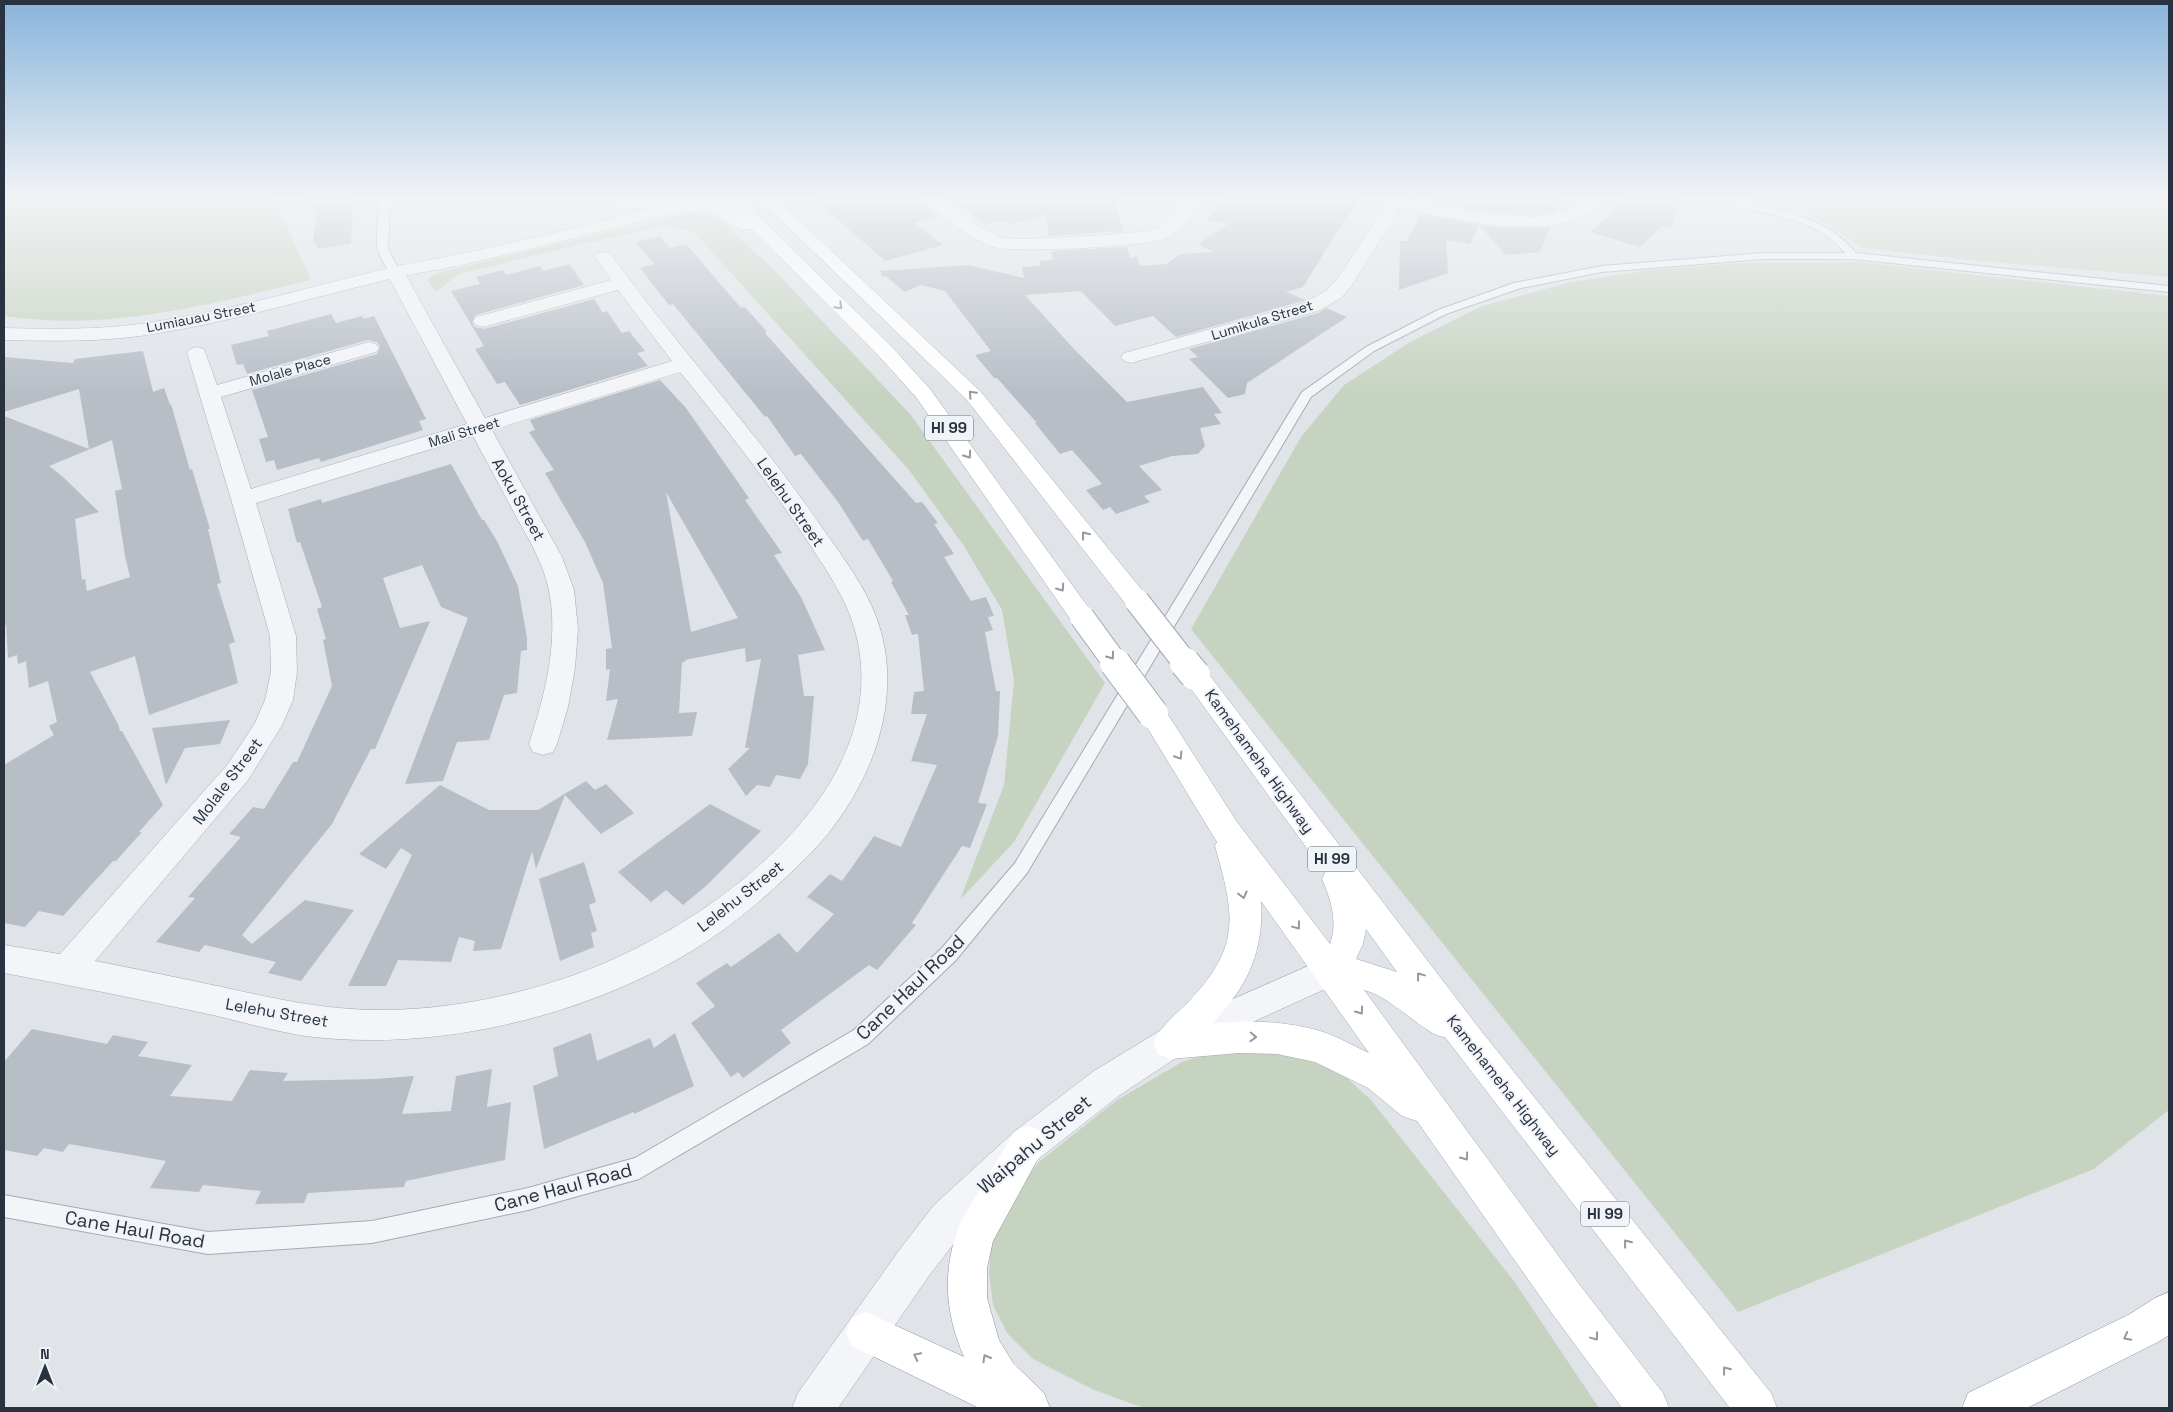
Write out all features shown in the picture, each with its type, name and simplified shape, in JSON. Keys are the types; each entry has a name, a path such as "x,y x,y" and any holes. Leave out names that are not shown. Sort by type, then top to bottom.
{"main road":[{"name":"HI 99","path":"793,261 884,350 922,393 1153,714 1226,831 1331,971 1565,1298 1648,1408"},
{"name":"Kamehameha Highway","path":"833,261 974,396 1196,675 1470,1043 1756,1408"},
{"path":"1170,1043 1212,1003 1230,980 1241,954 1246,925 1245,902 1226,831"},
{"path":"1328,854 1348,902 1350,923 1347,945 1331,971 1379,979 1420,1004 1470,1043"},
{"path":"1170,1043 1239,1037 1277,1038 1320,1047 1381,1076 1445,1129"},
{"path":"1028,1144 975,1235 967,1268 968,1298 981,1349 998,1378 1028,1408"},
{"path":"1983,1408 2144,1328 2169,1312"},
{"path":"866,1332 1024,1408"}],"street":[{"name":"Lumiauau Street","path":"395,272 427,261"},
{"name":"Lumiauau Street","path":"4,334 53,335 138,330 217,316 395,272 454,261"},
{"name":"Lelehu Street","path":"4,959 67,970 314,1022 365,1025 467,1019 524,1006 574,990 637,964 696,931 743,897 787,860 820,822 847,780 864,744 873,705 875,668 869,633 857,600 799,508 685,364 607,261"},
{"name":"Lumikula Street","path":"1131,357 1274,319 1311,307 1334,294 1346,281 1359,261"},
{"name":"Aoku Street","path":"395,272 550,557 561,589 565,621 564,660 555,707 543,744"},
{"path":"483,321 622,283"},
{"name":"Molale Place","path":"211,393 369,348"},
{"name":"Molale Street","path":"67,970 238,772 267,727 279,700 284,672 283,636 211,393 197,353"},
{"name":"Mali Street","path":"243,499 685,364"},
{"name":"Waipahu Street","path":"813,1408 914,1263 948,1219 1028,1144 1107,1083 1170,1043 1331,971"}],"lane":[{"path":"389,261 395,272"},
{"name":"Cane Haul Road","path":"4,1206 208,1243 372,1232 528,1199 639,1168 862,1037 949,954 1021,868 1306,395 1370,349 1394,336 1442,312 1518,285 1602,269 1688,261"},
{"path":"1900,261 2169,289"}],"green space":[{"path":"4,261 302,261 311,280 197,306 120,318 43,320 4,316"},
{"path":"487,261 513,261 459,274 436,292 427,281 429,277 445,271"},
{"path":"720,261 764,261 910,414 1105,683 1014,842 960,900 1004,785 1014,680 1002,610 964,546 909,470"},
{"path":"1981,261 2169,261 2169,277"},
{"path":"1858,262 2169,296 2169,1110 2094,1169 1738,1312 1191,629 1301,437 1344,385 1410,342 1482,306 1571,282 1649,270 1741,263"},
{"path":"1236,1046 1299,1050 1339,1071 1371,1100 1514,1281 1599,1408 1144,1408 1094,1390 1033,1359 1007,1333 993,1305 989,1273 991,1240 1015,1189 1040,1161 1117,1100 1182,1062"}],"building":[{"path":"651,261 701,261 741,308 745,307 767,332 765,333 916,503 922,502 938,523 934,524 954,554 944,557 971,601 986,597 994,616 988,617 993,630 985,632 996,691 1000,691 998,736 978,803 987,804 970,848 962,846 912,923 916,925 877,970 869,965 781,1030 791,1043 743,1078 738,1072 731,1077 691,1023 715,1006 696,983 727,963 731,967 779,933 797,953 834,914 807,897 830,874 842,881 874,836 901,847 937,765 911,761 927,714 911,714 914,692 924,691 918,634 912,635 905,615 909,615 891,582 893,581 868,539 863,541 838,502 801,454 795,456 767,416 765,417 673,304 669,305 640,268 654,264"},
{"path":"1039,261 1138,261 1140,266 1166,264 1171,261 1319,261 1303,287 1286,292 1306,300 1176,337 1153,316 1115,326 1081,291 1025,295 1074,349 1127,402 1203,387 1222,413 1214,414 1221,424 1200,428 1205,446 1198,454 1172,456 1139,466 1162,490 1144,496 1150,502 1116,514 1110,507 1103,510 1086,490 1102,484 1072,450 1060,454 1035,423 1037,423 975,355 991,351 945,291 921,285 904,292 887,277 882,276 880,271 968,265 1024,278 1022,267 1041,266"},
{"path":"1400,261 1447,261 1448,273 1399,290"},
{"path":"569,264 584,285 476,315 472,322 475,327 484,329 594,299 603,313 607,311 622,333 629,331 645,351 637,353 648,366 520,405 505,382 497,384 475,349 484,346 451,291 480,284 476,277 503,270 506,275 540,266 543,271"},
{"path":"1326,308 1347,317 1247,383 1245,394 1228,398 1189,359 1198,357 1189,349 1318,313"},
{"path":"331,314 336,323 362,316 364,319 374,316 426,419 419,421 423,430 321,462 319,458 277,470 274,460 266,462 259,439 268,437 252,390 377,354 380,347 377,342 368,340 247,374 243,364 237,365 231,345 269,336 267,331"},
{"path":"143,351 153,392 164,388 171,404 190,470 192,469 210,529 208,529 221,583 217,584 235,642 229,644 238,683 149,715 135,656 90,672 120,731 122,731 163,805 116,861 113,861 63,916 39,911 25,927 4,923 4,765 54,735 49,726 57,722 48,681 29,688 26,661 18,664 17,655 8,658 6,625 4,626 4,416 89,449 79,389 4,412 4,357 73,363 75,359","holes":["112,440 122,489 115,491 130,577 87,591 85,579 82,580 75,519 99,512 49,466"]},
{"path":"660,380 686,408 749,498 745,500 782,553 774,555 801,597 825,650 798,655 804,696 814,696 808,764 800,779 776,775 770,787 757,785 746,796 728,769 750,748 745,748 761,659 746,662 745,648 682,662 679,713 697,712 692,736 607,740 618,699 606,701 610,669 606,670 606,649 612,648 603,583 585,542 545,473 554,470 529,432 535,430 530,420","holes":["666,492 738,618 691,632"]},
{"path":"451,464 482,520 484,520 497,541 518,586 527,638 527,650 521,651 517,693 504,695 489,740 457,742 443,781 405,784 468,618 441,607 422,565 383,578 400,628 430,621 375,749 371,749 332,824 242,935 252,944 305,900 354,910 301,981 268,973 276,962 205,945 199,952 156,942 195,898 188,897 241,837 229,834 253,807 264,809 293,762 297,762 332,686 323,640 326,639 317,609 322,607 300,542 297,543 288,509 321,499 322,503"},
{"path":"230,720 220,744 185,748 166,785 152,728"},
{"path":"586,781 595,790 606,784 634,813 601,834 565,795 536,869 532,851 501,949 473,951 475,941 459,937 451,962 398,960 386,986 348,986 412,855 401,848 386,869 359,854 440,785 489,810 538,810"},
{"path":"710,804 761,831 706,886 683,905 666,890 651,902 618,872"},
{"path":"584,862 596,902 589,905 597,931 591,933 594,947 560,961 539,879"},
{"path":"32,1029 107,1044 113,1035 148,1042 138,1056 192,1065 170,1096 232,1101 250,1070 288,1073 283,1081 375,1079 414,1076 402,1114 451,1111 456,1076 492,1069 487,1107 511,1102 505,1160 406,1181 404,1187 308,1193 304,1203 255,1204 261,1191 203,1185 199,1192 150,1188 166,1161 69,1144 63,1152 44,1148 37,1156 4,1150 4,1062"},
{"path":"591,1033 597,1061 650,1038 654,1048 675,1033 694,1086 634,1114 634,1112 544,1149 533,1086 558,1076 553,1048"}]}
